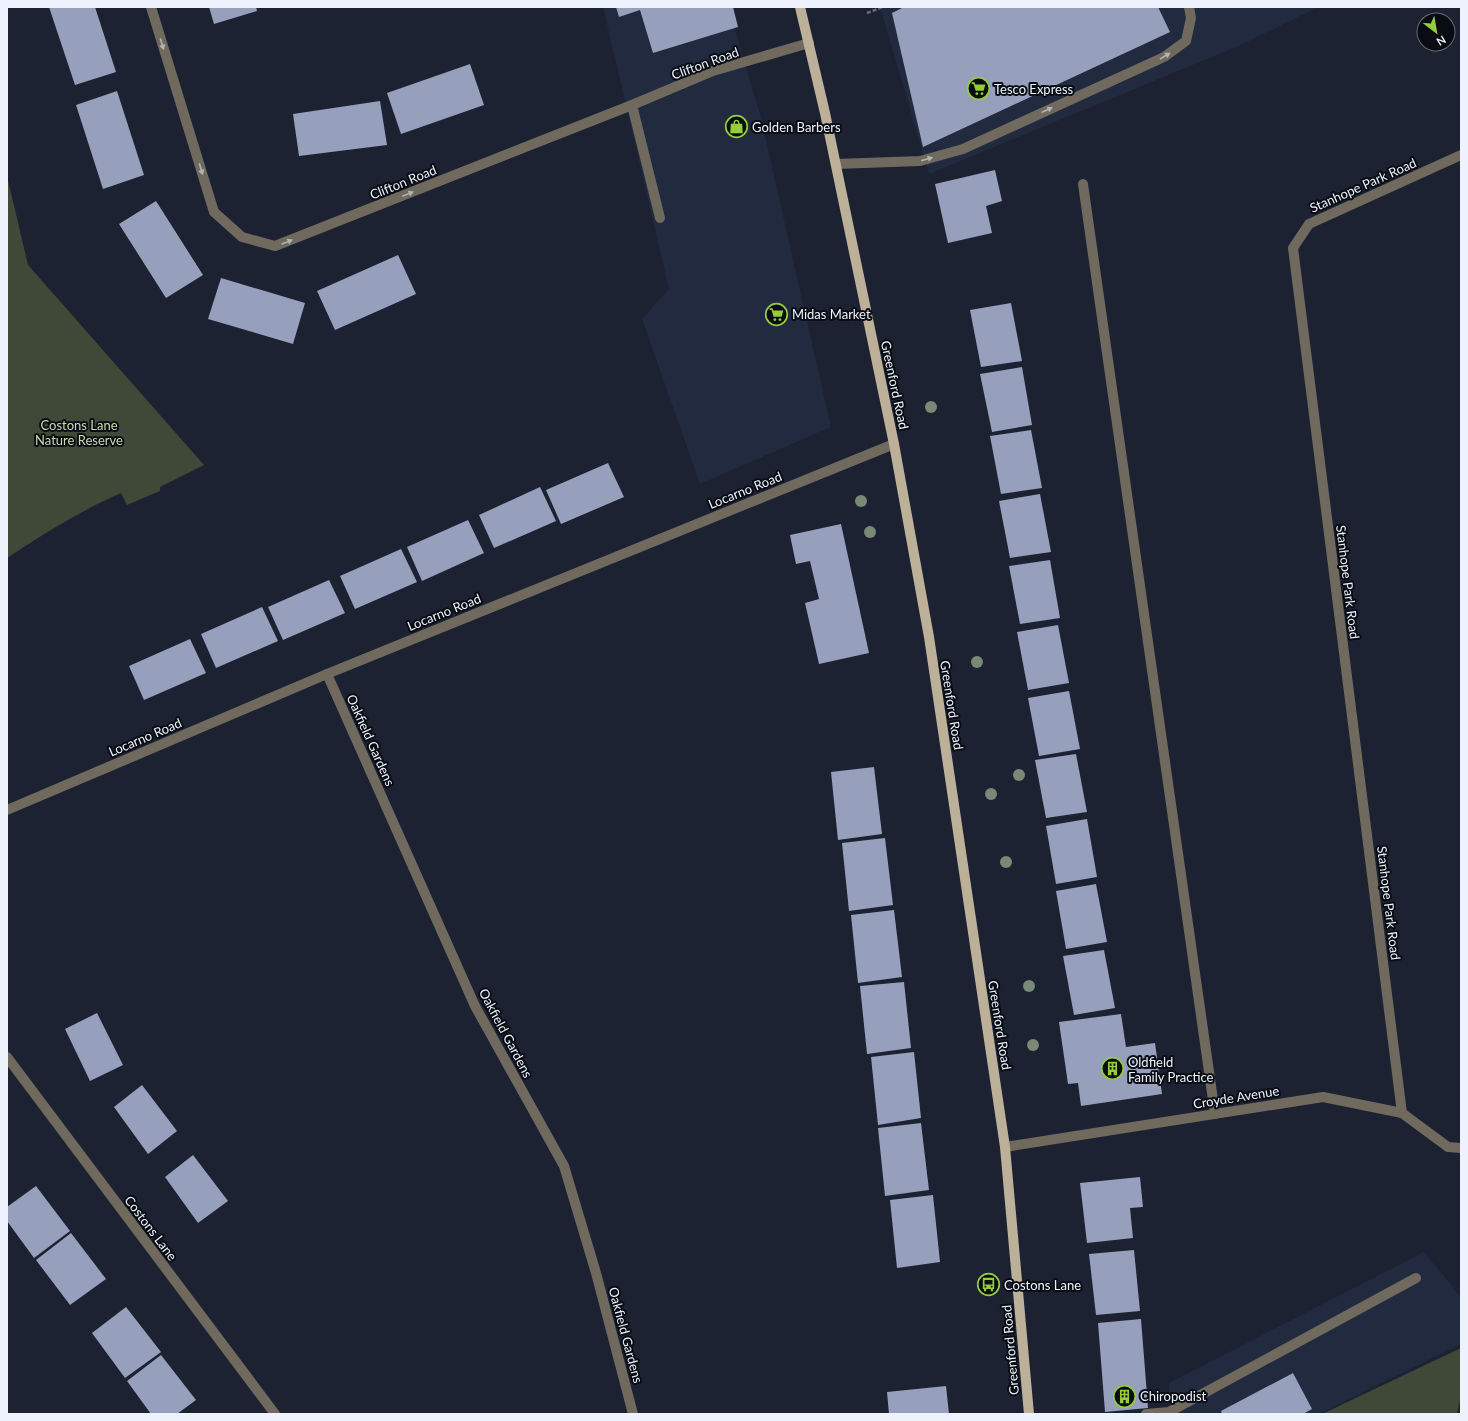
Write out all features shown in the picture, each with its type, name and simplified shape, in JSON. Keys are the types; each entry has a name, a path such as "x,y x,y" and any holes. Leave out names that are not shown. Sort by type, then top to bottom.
{"main road":[{"name":"Greenford Road","path":"800,7 836,164 894,444 929,637 1005,1146 1029,1414"}],"street":[{"name":"Clifton Road","path":"151,7 214,212 242,236 275,246 632,105 713,71 809,43"},
{"path":"836,164 920,161 963,149 1164,57 1186,41 1191,18 1189,7"},
{"path":"632,105 660,218"},
{"name":"Stanhope Park Road","path":"1402,1113 1293,248 1309,224 1461,155"},
{"path":"1083,184 1215,1114"},
{"name":"Locarno Road","path":"7,810 327,674 894,444"},
{"name":"Oakfield Gardens","path":"327,674 476,1006 564,1166 596,1273 633,1414"},
{"name":"Costons Lane","path":"7,1057 275,1414"},
{"name":"Croyde Avenue","path":"1005,1146 1323,1097 1402,1113 1448,1147 1461,1148"},
{"path":"1146,1414 1169,1412 1416,1278"}],"path":[{"path":"867,13 883,7"}],"shaded area":[{"path":"603,7 728,7 760,114 831,427 700,484 642,319 669,289"},
{"path":"880,7 1318,7 1241,45 929,174"},
{"path":"1424,1252 1461,1297 1461,1344 1319,1414 1146,1414 1169,1412 1169,1383"}],"green space":[{"name":"Costons Lane Nature Reserve","path":"7,176 28,265 204,465 160,487 160,491 127,505 121,493 91,507 7,558"},
{"path":"1461,1348 1461,1395 1457,1414 1322,1414"}],"building":[{"path":"49,7 95,7 116,72 75,85"},
{"path":"209,7 256,7 257,11 214,24"},
{"path":"616,7 733,7 738,27 653,53 640,10 619,17"},
{"name":"Tesco Express","path":"904,7 1158,7 1170,32 923,147 892,13"},
{"path":"470,64 484,105 401,134 387,93"},
{"path":"117,91 144,175 103,189 76,105"},
{"path":"380,101 387,145 299,156 293,114"},
{"path":"995,170 1002,201 986,206 992,233 948,243 935,184"},
{"path":"156,201 203,275 166,298 119,224"},
{"path":"398,255 416,294 335,330 317,291"},
{"path":"221,278 305,303 293,344 208,319"},
{"path":"1011,303 1022,361 981,367 970,310"},
{"path":"1022,367 1032,425 992,432 980,374"},
{"path":"1031,430 1042,488 1001,494 990,436"},
{"path":"608,463 624,497 561,524 546,490"},
{"path":"540,487 556,521 494,548 479,515"},
{"path":"1040,494 1051,552 1010,558 999,501"},
{"path":"468,520 484,553 422,581 407,547"},
{"path":"841,524 869,653 819,664 805,603 819,599 810,561 796,564 790,535"},
{"path":"401,549 417,582 355,609 340,576"},
{"path":"1050,560 1060,618 1020,624 1009,566"},
{"path":"329,580 345,613 283,640 268,607"},
{"path":"262,607 278,641 216,668 201,634"},
{"path":"1058,625 1069,683 1028,690 1017,632"},
{"path":"190,639 206,673 144,700 129,666"},
{"path":"1069,691 1080,749 1039,756 1028,698"},
{"path":"1076,754 1087,812 1046,818 1035,760"},
{"path":"874,767 882,834 838,840 831,772"},
{"path":"1087,819 1097,877 1056,884 1046,826"},
{"path":"885,838 893,905 849,911 842,843"},
{"path":"1096,884 1107,942 1066,949 1056,891"},
{"path":"894,910 902,977 858,983 851,915"},
{"path":"1104,950 1115,1008 1074,1015 1063,956"},
{"path":"904,982 911,1048 867,1054 860,986"},
{"path":"97,1013 123,1065 90,1081 65,1029"},
{"name":"Oldfield Family Practice","path":"1121,1014 1126,1047 1155,1043 1162,1094 1081,1106 1078,1083 1068,1084 1059,1022"},
{"path":"914,1052 921,1118 878,1125 871,1057"},
{"path":"142,1085 177,1131 148,1154 114,1107"},
{"path":"921,1123 929,1190 885,1196 878,1128"},
{"path":"193,1155 228,1201 198,1223 165,1177"},
{"path":"1140,1177 1143,1207 1130,1208 1133,1238 1087,1243 1080,1183"},
{"path":"36,1186 70,1231 34,1258 7,1221 7,1207"},
{"path":"933,1195 940,1262 897,1268 890,1200"},
{"path":"71,1233 106,1279 70,1305 36,1260"},
{"path":"1134,1250 1140,1311 1096,1315 1089,1254"},
{"path":"126,1307 161,1352 125,1378 92,1333"},
{"path":"1141,1319 1148,1408 1105,1412 1098,1323"},
{"path":"161,1355 196,1400 177,1414 151,1414 127,1381"},
{"path":"1293,1373 1312,1409 1303,1414 1222,1414 1221,1411"},
{"path":"946,1386 949,1414 889,1414 887,1392"}],"place":[{"name":"Tesco Express","path":"978,89"},
{"name":"Golden Barbers","path":"737,127"},
{"name":"Midas Market","path":"777,314"},
{"name":"Oldfield Family Practice","path":"1113,1069"},
{"name":"Costons Lane","path":"988,1285"},
{"name":"Chiropodist","path":"1125,1396"}]}
